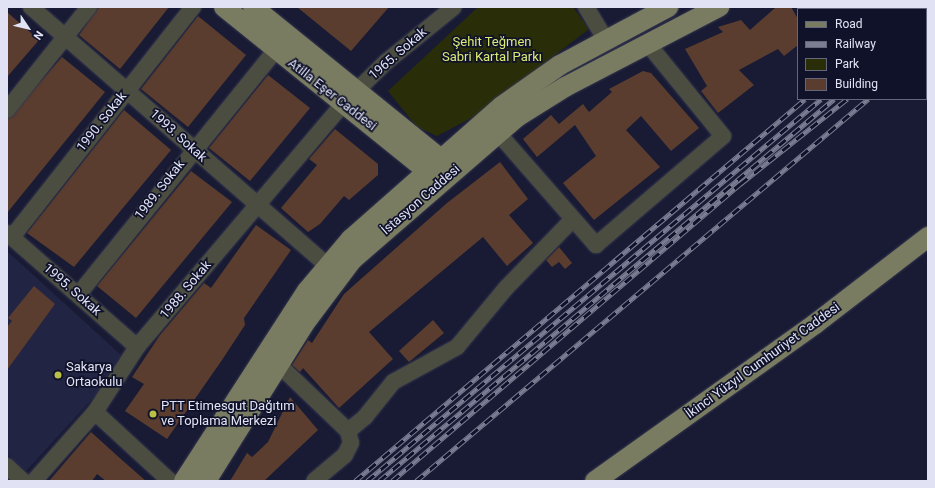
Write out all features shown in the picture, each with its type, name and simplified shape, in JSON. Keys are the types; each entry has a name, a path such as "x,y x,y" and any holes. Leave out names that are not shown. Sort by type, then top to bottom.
{"main road":[{"name":"Atilla Eşer Caddesi","path":"224,7 276,50 351,97 403,151 440,170"},
{"name":"Atilla Eşer Caddesi","path":"253,7 351,97 440,170"},
{"name":"İstasyon Caddesi","path":"206,481 331,286 352,260 440,170 547,74 605,39 668,7"},
{"name":"İstasyon Caddesi","path":"184,481 327,264 403,192 498,133 565,87 719,7"},
{"path":"403,151 403,192"},
{"name":"İkinci Yüzyıl Cumhuriyet Caddesi","path":"595,481 698,408 928,237"}],"street":[{"name":"1993. Sokak","path":"31,7 66,36 257,206 327,264"},
{"path":"7,110 89,7"},
{"name":"1990. Sokak","path":"9,235 127,91 193,7"},
{"path":"586,7 605,39"},
{"name":"1965. Sokak","path":"351,97 444,10"},
{"path":"498,133 596,246 723,136 648,44"},
{"name":"1989. Sokak","path":"78,295 192,149 276,50"},
{"name":"1988. Sokak","path":"34,481 95,412 137,347 351,97"},
{"path":"348,431 365,417 393,382 457,347 506,288 573,219"},
{"name":"1995. Sokak","path":"9,235 137,347"},
{"path":"279,365 348,431 351,443 345,455 314,481"},
{"path":"95,412 170,481"},
{"path":"7,466 23,481"}],"shaded area":[{"name":"Sakarya Ortaokulu","path":"7,251 121,355 96,395 26,471 7,454"}],"green space":[{"name":"Şehit Teğmen Sabri Kartal Parkı","path":"478,7 573,7 589,29 477,115 437,136 417,127 388,91"}],"building":[{"path":"99,7 169,7 120,69 79,35"},
{"path":"297,7 389,7 351,51"},
{"path":"776,7 791,7 797,17 797,46 784,56 778,49 739,70 754,85 718,113 701,91 707,86 685,49 723,32 718,27 741,20 750,30"},
{"path":"7,12 39,40 7,77"},
{"path":"198,16 246,55 188,127 141,89"},
{"path":"62,57 105,92 7,213 7,120"},
{"path":"643,71 651,73 699,128 671,151 641,116 626,130 660,167 594,220 563,183 596,156 575,125 537,157 523,139 551,115 559,124 583,104 589,112 612,92 609,89"},
{"path":"268,75 310,108 250,181 209,148"},
{"path":"124,110 171,150 74,267 27,233"},
{"path":"335,129 378,164 378,175 349,200 344,196 320,224 308,232 281,208 317,165 309,159"},
{"path":"500,162 528,199 509,215 533,243 507,266 483,237 369,332 393,359 339,408 303,368 300,372 292,365 308,340 312,343 344,294 447,203"},
{"path":"191,171 232,202 136,318 97,286"},
{"path":"256,225 291,250 244,318 245,325 167,439 125,411 144,384 132,377 160,335 204,283 211,288"},
{"path":"559,247 572,263 565,269 559,262 552,267 546,260"},
{"path":"34,286 55,304 7,370 7,327 12,321 8,318"},
{"path":"433,320 444,333 409,362 399,351"},
{"path":"290,397 318,430 264,481 230,481 247,453 252,457 268,442"},
{"path":"91,432 146,481 106,481 97,474 92,481 49,481"}],"railway":[{"path":"355,481 804,100"},
{"path":"367,481 820,100"},
{"path":"379,481 833,100"},
{"path":"392,481 740,184 846,100"},
{"path":"416,481 867,100"}],"place":[{"name":"Sakarya Ortaokulu","path":"58,375"},
{"name":"PTT Etimesgut Dağıtım ve Toplama Merkezi","path":"153,414"}]}
